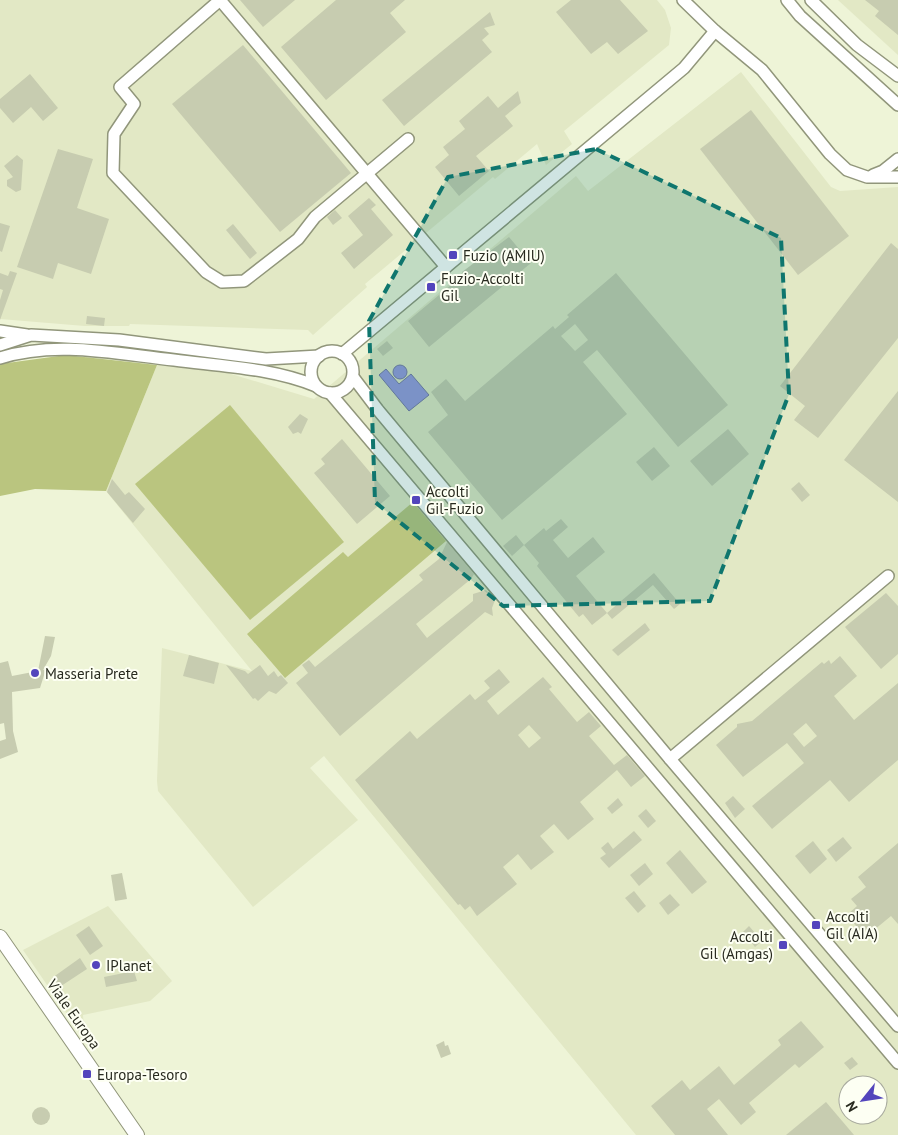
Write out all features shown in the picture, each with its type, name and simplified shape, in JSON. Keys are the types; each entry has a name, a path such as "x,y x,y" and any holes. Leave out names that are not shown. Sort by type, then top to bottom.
{"main road":[{"name":"Viale Europa","path":"0,937 137,1135"}],"street":[{"path":"408,139 367,173 315,217 298,239 244,281 222,282 206,272 113,173 114,134 134,104 120,87 220,0 367,173 446,267"},
{"path":"683,0 715,31 762,70 830,154 846,170 867,177 898,177"},
{"path":"787,0 800,16 898,105"},
{"path":"811,0 857,45 898,76"},
{"path":"342,354 684,68 715,31"},
{"path":"867,177 883,171 898,159"},
{"path":"0,331 31,335 119,340 266,359 319,356 330,351 342,354 351,363 353,376 351,382 342,391 330,393"},
{"path":"0,345 31,335"},
{"path":"0,358 16,353 72,348 236,367 302,380 330,393 898,1064"},
{"path":"316,386 311,374 315,361 319,356"},
{"path":"353,376 378,410 670,759 898,1026"},
{"path":"670,759 888,576"}],"highlighted area":[{"path":"596,149 781,238 789,394 710,601 503,606 375,502 369,321 448,177"}],"shaded area":[{"path":"0,0 657,0 665,10 671,28 669,45 564,131 572,144 546,165 537,144 495,179 493,177 365,284 367,287 313,335 308,330 130,324 129,326 85,326 0,319"},
{"path":"838,0 898,0 898,55"},
{"path":"741,72 831,187 840,191 898,187 898,1135 636,1135 324,756 310,768 358,820 253,907 158,791 162,648 252,671 106,491 157,365 152,350 314,399 576,176 588,191"},
{"name":"IPlanet","path":"108,906 172,981 150,1001 83,1015 85,1040 23,950"}],"green space":[{"path":"66,355 157,365 106,491 35,489 0,496 0,364"},
{"path":"230,405 344,542 250,620 135,484"},
{"path":"413,502 446,541 285,678 247,634 343,552 348,557"}],"water":[{"path":"397,365 403,365 407,372 403,379 397,379 393,375 393,369"},
{"path":"386,369 399,384 411,374 429,395 409,411 379,375"}],"building":[{"path":"240,0 295,0 263,27"},
{"path":"336,0 405,0 390,13 406,32 326,100 281,47"},
{"path":"571,0 620,0 648,31 618,54 607,42 591,54 556,12"},
{"path":"865,0 898,0 898,35 875,16 879,11"},
{"path":"490,12 495,25 484,28 489,34 482,40 492,52 404,126 382,100"},
{"path":"243,45 351,173 280,232 172,104"},
{"path":"30,74 58,108 43,121 31,107 13,123 0,108 0,99"},
{"path":"518,91 521,103 505,116 513,126 476,156 489,171 459,196 435,167 449,155 443,147 465,129 459,121 488,96 498,108"},
{"path":"751,110 849,236 798,275 700,149"},
{"path":"58,149 93,159 77,208 109,219 91,274 58,263 53,279 17,267"},
{"path":"17,155 23,160 21,190 16,192 7,186 7,180 13,177 4,166"},
{"path":"369,198 376,205 371,209 393,235 354,269 341,253 363,235 348,216"},
{"path":"335,210 342,218 333,225 327,217"},
{"path":"0,223 10,226 2,252 0,251"},
{"path":"233,224 257,253 250,259 226,230"},
{"path":"509,237 531,263 429,347 408,321 464,274 462,272"},
{"path":"891,243 898,249 898,338 818,438 794,420 805,406 780,386"},
{"path":"10,271 17,273 0,320 0,300 3,290 0,289 0,273 8,276"},
{"path":"616,273 728,405 678,447 597,350 583,362 627,414 502,520 428,432 448,415 431,392 446,379 465,401 553,326 555,329 569,317 567,315","holes":["575,324 588,340 575,351 561,336"]},
{"path":"87,316 105,318 104,326 86,324"},
{"path":"387,341 393,348 383,356 377,349"},
{"path":"898,391 898,502 844,460"},
{"path":"300,414 308,419 301,434 298,432 293,434 288,427"},
{"path":"728,429 749,454 712,486 690,461"},
{"path":"342,439 390,496 357,524 314,473 325,464 321,459"},
{"path":"654,447 670,466 652,481 636,462"},
{"path":"112,479 125,495 129,492 145,509 133,523 107,492"},
{"path":"799,482 810,495 802,502 791,489"},
{"path":"561,519 568,527 553,540 568,558 593,537 605,552 576,576 607,613 592,625 583,614 579,617 537,566 539,563 524,545 544,528 546,531"},
{"path":"516,535 524,545 512,556 503,546"},
{"path":"447,542 474,574 471,579 416,624 427,638 473,601 473,594 486,590 495,600 492,608 493,616 485,612 340,736 296,683 308,673 302,665 309,660 315,667 423,580 419,575 439,559"},
{"path":"654,573 680,604 674,609 653,585 612,619 607,613"},
{"path":"886,593 898,606 898,654 881,669 845,627"},
{"path":"645,623 650,630 618,656 612,650"},
{"name":"Masseria Prete","path":"45,636 55,637 51,656 43,670 46,669 40,688 12,692 13,731 18,752 0,759 0,741 6,739 4,723 0,724 0,663 8,661 12,676 38,671"},
{"path":"189,655 219,663 214,684 183,676"},
{"path":"840,656 857,676 834,696 854,720 898,683 898,760 849,802 830,780 772,829 752,806 804,763 787,743 743,777 716,745 737,727 737,724 752,721 822,662 824,664 829,660 831,664","holes":["806,723 817,736 804,747 793,734"]},
{"path":"226,665 245,671 248,674 260,665 268,676 274,671 278,677 281,675 288,683 276,694 269,691 258,701 255,698 253,699"},
{"path":"499,669 510,682 487,701 498,715 543,677 552,687 549,689 577,722 589,712 601,726 589,736 614,765 627,755 645,776 631,787 617,770 580,802 594,819 568,840 554,824 540,836 554,852 531,870 518,854 503,867 517,884 477,916 470,906 465,910 460,904 458,905 355,780 410,731 417,739 470,694 475,700 490,688 484,681","holes":["529,725 541,738 529,748 518,735"]},
{"path":"733,796 745,809 735,818 725,803"},
{"path":"618,798 623,805 612,814 607,808"},
{"path":"646,809 656,821 648,828 638,816"},
{"path":"634,831 642,840 609,868 600,858 606,854 601,848 608,842 613,849"},
{"path":"843,837 852,848 836,862 827,850"},
{"path":"813,841 827,859 810,874 795,856"},
{"path":"898,843 898,924 891,916 874,930 870,926 862,933 847,915 857,906 851,899 866,887 858,877"},
{"path":"680,850 707,882 692,894 666,863"},
{"path":"645,863 653,874 639,886 630,875"},
{"path":"122,873 127,899 115,901 111,875"},
{"path":"634,891 646,906 638,913 625,898"},
{"path":"670,894 680,905 668,915 659,903"},
{"path":"89,926 103,946 90,955 76,935"},
{"path":"749,926 762,941 755,947 743,932"},
{"path":"80,958 87,969 58,988 52,978"},
{"path":"134,971 137,981 106,987 104,977"},
{"path":"801,1021 824,1047 799,1068 795,1064 749,1103 756,1112 741,1125 719,1099 707,1109 728,1135 675,1135 651,1106 682,1080 690,1090 719,1066 734,1085 781,1045 778,1040"},
{"path":"444,1041 445,1046 448,1045 451,1054 441,1058 436,1045"},
{"path":"852,1057 858,1064 850,1070 844,1063"},
{"path":"826,1102 838,1116 838,1125 846,1125 854,1135 786,1135"},
{"path":"41,1107 47,1110 50,1116 47,1122 41,1125 35,1122 32,1116 35,1110"}],"place":[{"name":"Fuzio (AMIU)","path":"453,255"},
{"name":"Fuzio-Accolti Gil","path":"431,287"},
{"name":"Accolti Gil-Fuzio","path":"416,500"},
{"name":"Masseria Prete","path":"35,673"},
{"name":"Accolti Gil (AIA)","path":"816,925"},
{"name":"Accolti Gil (Amgas)","path":"783,945"},
{"name":"IPlanet","path":"96,965"},
{"name":"Europa-Tesoro","path":"87,1074"}]}
